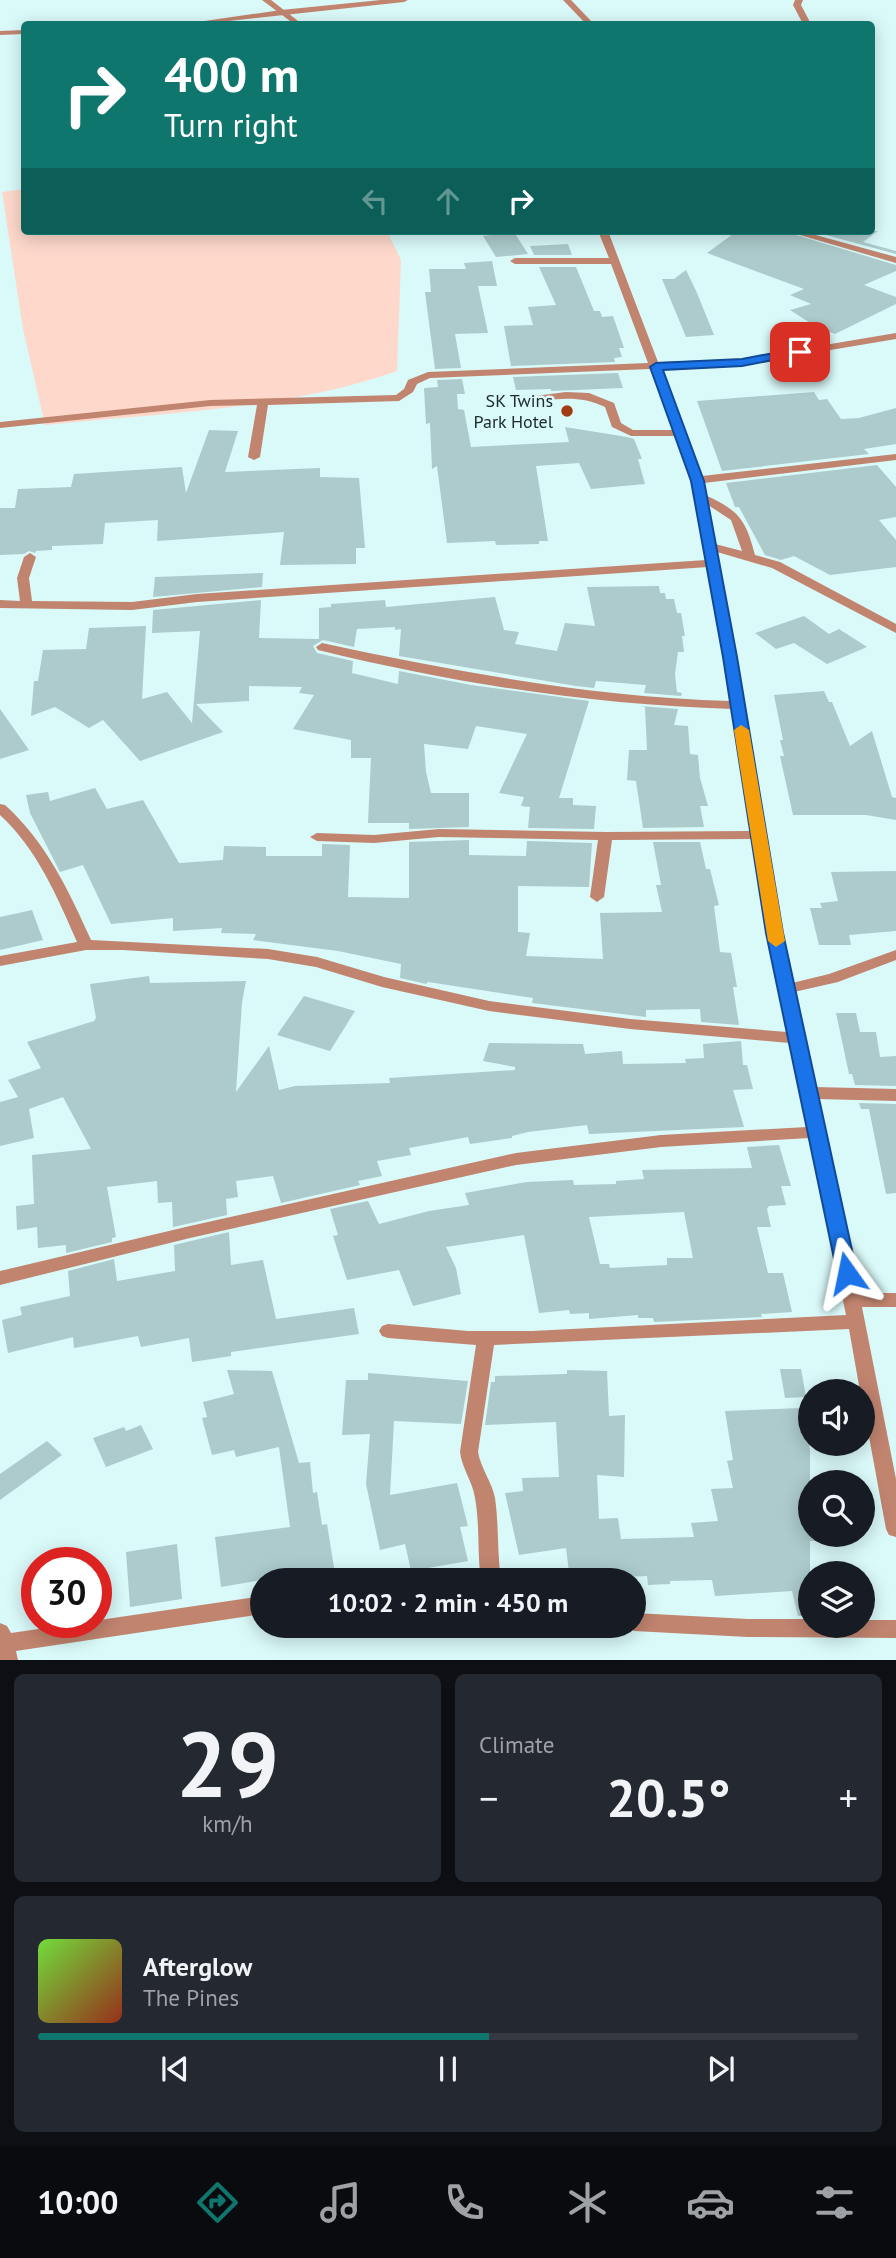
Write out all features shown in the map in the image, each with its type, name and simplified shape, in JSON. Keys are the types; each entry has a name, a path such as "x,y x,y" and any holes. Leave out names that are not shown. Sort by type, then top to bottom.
{"street":[{"path":"266,0 294,21"},
{"path":"211,21 404,0"},
{"path":"567,0 587,21"},
{"path":"799,0 797,5 805,21"},
{"path":"0,33 21,32"},
{"path":"604,235 698,481 787,989 852,1300 896,1529"},
{"path":"805,235 896,260"},
{"path":"515,261 614,261"},
{"path":"0,425 183,405 399,397 406,394 412,382 418,378 451,372 742,362 896,336"},
{"path":"520,401 590,396 610,405 616,425 631,433 680,433"},
{"path":"254,457 264,401"},
{"path":"698,481 896,457"},
{"path":"701,498 733,513 739,520 749,556"},
{"path":"710,545 776,565 893,626"},
{"path":"26,604 23,578 30,556"},
{"path":"0,604 132,606 210,597 714,563"},
{"path":"322,647 566,691 665,704 736,705"},
{"path":"0,808 21,827 60,886 86,945"},
{"path":"317,837 374,839 439,833 759,835"},
{"path":"597,897 606,836"},
{"path":"0,961 86,945 134,945 268,954 317,962 382,982 489,1006 630,1024 798,1038"},
{"path":"787,989 833,978 896,956"},
{"path":"808,1093 896,1095"},
{"path":"0,1278 375,1189 516,1159 661,1141 817,1132"},
{"path":"852,1300 896,1300"},
{"path":"388,1331 486,1338 856,1322"},
{"path":"486,1338 469,1452 471,1466 485,1496 489,1568"},
{"path":"3,1645 250,1607"},
{"path":"646,1623 748,1628 896,1629"}],"shaded area":[{"path":"21,189 21,235 389,235 401,260 397,371 355,384 268,402 45,425 23,329 2,192"}],"building":[{"path":"516,235 528,254 496,257 483,236"},
{"path":"732,235 796,235 896,265 896,271 864,285 896,297 896,304 835,334 815,326 790,310 811,304 790,295 804,289 707,253"},
{"path":"826,235 873,235 863,242 896,251 896,254"},
{"path":"568,244 572,255 534,255 530,246"},
{"path":"492,261 497,286 478,286 488,333 455,334 461,368 435,369 425,292 431,292 429,269 466,269 464,263"},
{"path":"539,267 576,267 594,311 600,311 602,317 613,316 624,348 619,348 622,357 614,358 615,362 511,366 504,326 533,325 528,307 556,305"},
{"path":"686,270 714,335 686,337 662,279 674,279"},
{"path":"618,373 623,388 516,390 513,377"},
{"path":"462,379 465,394 457,394 458,409 464,410 471,447 569,442 565,427 627,437 634,439 642,459 638,459 645,484 591,489 579,463 536,466 548,541 539,541 539,544 496,545 495,541 447,543 437,466 432,469 430,423 426,424 424,388 438,387 437,380"},
{"path":"814,392 819,400 827,399 841,419 859,418 896,408 896,444 864,449 869,454 722,471 697,401"},
{"path":"209,430 238,431 225,472 320,468 320,477 359,478 365,548 356,548 356,564 280,565 284,532 157,541 158,520 105,523 103,544 52,546 52,550 35,553 29,551 24,554 0,555 0,508 15,508 18,489 71,487 74,474 182,467 186,493"},
{"path":"877,465 896,487 896,517 879,520 896,540 896,567 830,575 794,556 781,560 765,555 739,507 735,507 726,483"},
{"path":"263,573 262,587 153,597 155,577"},
{"path":"659,586 660,593 665,593 666,599 674,599 677,613 681,613 685,636 682,636 684,652 678,652 675,674 677,692 682,693 681,696 644,693 646,685 596,681 594,688 576,686 399,656 401,629 395,630 395,627 357,629 354,647 323,640 313,646 317,653 353,661 352,673 398,684 399,671 471,685 589,701 559,798 573,798 573,805 596,806 594,829 528,828 530,807 521,806 524,797 499,793 527,734 476,726 468,749 424,744 431,793 469,793 469,827 409,829 409,823 368,823 371,758 351,758 351,740 293,729 314,695 299,693 302,687 249,686 249,701 196,704 223,732 140,761 103,720 89,728 55,707 31,716 34,681 38,681 43,650 86,649 89,628 146,626 142,699 167,692 192,723 200,631 152,633 153,610 261,600 259,638 319,639 319,608 331,607 331,604 385,600 386,607 495,597 504,630 519,632 515,644 557,651 565,623 595,626 587,587"},
{"path":"804,616 829,634 839,629 867,647 827,664 794,643 776,649 755,633"},
{"path":"824,691 829,702 832,702 850,746 872,731 892,797 896,798 896,820 866,815 793,815 780,756 784,756 780,740 783,740 774,695"},
{"path":"640,706 678,709 674,725 688,726 690,754 698,755 700,778 708,806 700,806 704,827 643,828 636,781 627,780 629,750 647,750 645,707"},
{"path":"0,709 29,750 0,759"},
{"path":"95,788 107,809 143,800 179,863 223,860 224,846 266,847 266,856 322,856 322,844 350,845 348,897 409,898 409,842 469,840 469,855 526,856 527,841 592,843 589,887 518,886 518,932 530,933 526,956 603,959 600,913 662,912 656,885 661,885 653,842 700,842 719,905 714,906 720,952 731,953 737,987 733,987 739,1025 701,1022 700,1009 646,1010 646,1017 532,1003 533,998 428,982 426,984 400,978 401,964 338,951 253,940 256,934 221,933 222,928 173,931 173,918 111,924 83,865 60,872 30,813 26,795 48,792 50,801"},
{"path":"896,871 896,931 849,935 851,945 819,945 810,908 822,908 820,903 838,901 831,872"},
{"path":"32,910 43,940 0,950 0,917"},
{"path":"149,976 150,983 246,981 236,1092 269,1046 279,1090 295,1086 390,1083 389,1078 515,1070 515,1067 483,1061 489,1043 583,1044 585,1054 622,1051 623,1064 686,1063 685,1059 704,1058 703,1044 741,1041 743,1065 747,1065 753,1089 733,1090 744,1127 589,1134 587,1125 528,1132 512,1138 470,1144 468,1137 409,1148 411,1155 377,1161 382,1176 358,1181 360,1185 281,1203 273,1176 236,1181 238,1197 226,1199 227,1215 173,1227 172,1202 158,1203 157,1181 107,1187 116,1237 112,1238 112,1242 66,1253 66,1245 38,1248 37,1227 17,1230 16,1206 34,1204 32,1155 91,1149 63,1097 29,1109 34,1138 0,1146 0,1102 18,1097 8,1080 41,1068 27,1042 94,1021 96,1018 90,984"},
{"path":"304,996 355,1011 330,1051 277,1035"},
{"path":"836,1013 856,1013 860,1032 876,1032 880,1057 896,1056 896,1086 855,1085 852,1074 849,1074"},
{"path":"859,1103 896,1104 896,1193 886,1194 869,1109 861,1109"},
{"path":"779,1145 791,1186 781,1186 786,1205 769,1206 767,1209 771,1227 757,1227 768,1273 783,1273 792,1312 761,1314 762,1317 654,1322 653,1318 638,1318 638,1315 589,1319 589,1313 570,1314 569,1310 539,1313 524,1235 446,1247 456,1268 461,1294 413,1306 399,1270 347,1280 333,1236 338,1235 330,1209 368,1201 379,1224 429,1211 469,1205 465,1193 527,1182 573,1180 574,1185 616,1184 616,1181 644,1179 642,1170 752,1168 747,1147","holes":["684,1212 693,1258 667,1258 667,1265 610,1268 609,1264 600,1264 589,1217"]},
{"path":"229,1232 231,1265 263,1260 276,1319 354,1308 359,1334 231,1352 231,1356 192,1362 189,1338 141,1347 138,1336 74,1348 73,1337 8,1353 2,1320 22,1315 20,1307 70,1296 68,1271 114,1259 117,1281 175,1271 174,1245"},
{"path":"780,1369 801,1369 803,1379 798,1379 798,1397 785,1398"},
{"path":"227,1370 272,1371 299,1463 310,1462 313,1493 317,1492 322,1525 327,1524 334,1568 250,1568 250,1582 221,1587 215,1537 290,1527 279,1447 236,1457 234,1450 212,1455 202,1418 207,1417 203,1402 234,1394"},
{"path":"567,1370 607,1371 609,1416 625,1415 624,1477 597,1475 599,1519 618,1518 621,1539 694,1537 691,1523 718,1521 711,1489 733,1488 727,1461 733,1460 725,1411 798,1408 798,1456 810,1456 810,1470 798,1470 798,1547 810,1547 810,1561 798,1561 798,1616 792,1591 715,1596 712,1580 670,1581 670,1584 648,1585 646,1568 568,1568 566,1548 519,1555 505,1493 523,1491 522,1478 559,1477 556,1422 485,1425 491,1382 495,1382 495,1376 567,1374"},
{"path":"368,1373 468,1381 461,1424 394,1421 390,1495 457,1483 468,1526 460,1527 468,1561 428,1568 410,1568 405,1544 380,1550 366,1484 370,1434 342,1435 346,1380 368,1380"},
{"path":"141,1425 153,1449 106,1467 93,1438 124,1427 126,1431"},
{"path":"47,1441 62,1455 0,1500 0,1474"},
{"path":"177,1544 182,1599 130,1607 126,1552"}],"slow traffic":[{"path":"741,730 776,941"}],"place":[{"name":"SK Twins Park Hotel","path":"567,411"}],"route":[{"path":"800,352 742,362 656,367 698,481 775,933 847,1273"}]}
